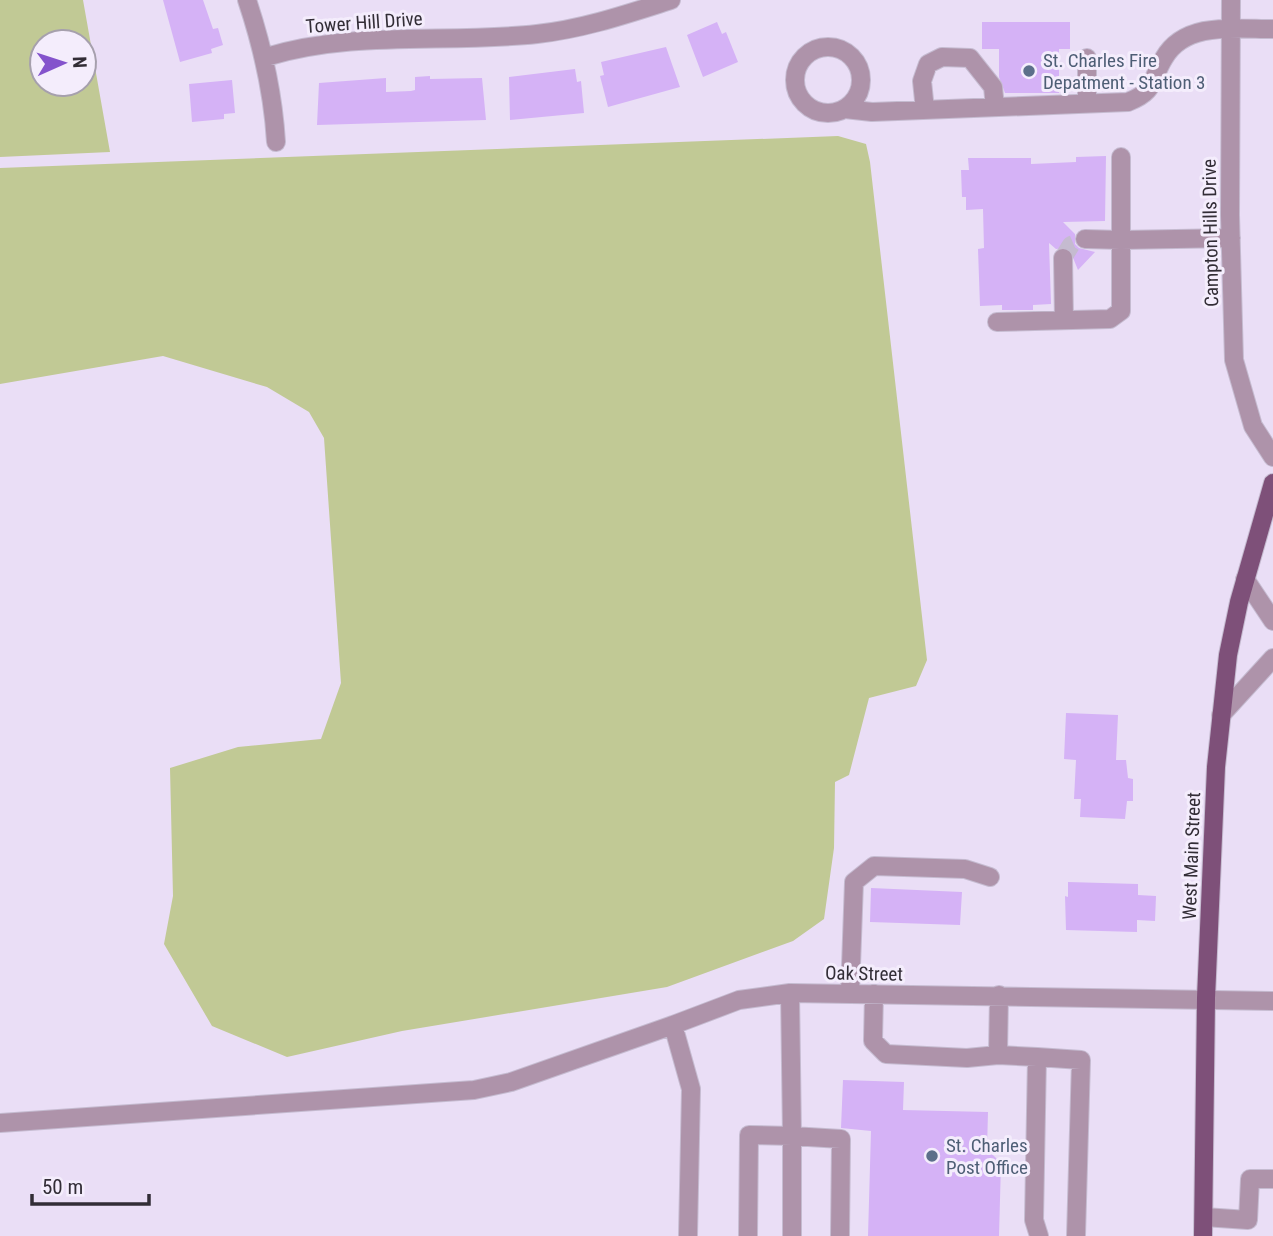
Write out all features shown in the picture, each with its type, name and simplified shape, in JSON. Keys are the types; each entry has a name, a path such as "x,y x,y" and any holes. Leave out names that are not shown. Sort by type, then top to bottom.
{"main road":[{"name":"West Main Street","path":"1203,1236 1206,998 1216,767 1228,655 1245,579 1273,483"}],"street":[{"path":"247,0 266,57 274,105 276,142"},
{"name":"Tower Hill Drive","path":"266,57 329,41 537,34 586,26 671,0"},
{"name":"Campton Hills Drive","path":"1231,0 1234,360 1253,426 1273,457"},
{"path":"845,109 872,112 1128,102 1143,96 1152,87 1172,46 1193,34 1231,29 1273,30"},
{"path":"925,110 922,81 928,64 942,57 970,58 993,87 995,107"},
{"path":"1087,58 1087,103"},
{"path":"997,322 1110,319 1121,311 1121,157"},
{"path":"1085,239 1231,239"},
{"path":"1063,258 1063,320"},
{"path":"1245,579 1273,621"},
{"path":"1221,715 1273,658"},
{"path":"850,994 854,882 874,866 965,869 990,877"},
{"path":"790,993 792,1236"},
{"name":"Oak Street","path":"0,1123 474,1090 511,1082 739,1000 790,993 1273,1001"},
{"path":"874,994 873,1041 886,1054 967,1058 999,1055 1081,1060 1076,1236"},
{"path":"999,995 999,1055"},
{"path":"673,1025 691,1089 688,1236"},
{"path":"1037,1057 1034,1220 1039,1236"},
{"path":"748,1236 748,1135 841,1139 839,1236"},
{"path":"1204,1217 1248,1228 1250,1179 1273,1179"}],"green space":[{"path":"0,0 83,0 88,28 28,28 28,98 98,98 98,84 110,152 0,157"},
{"path":"838,136 866,144 870,162 927,660 916,686 869,698 849,775 835,782 834,848 824,919 793,941 667,987 402,1031 287,1057 212,1026 164,944 173,896 170,768 238,747 321,739 341,683 324,438 309,412 267,387 163,356 0,384 0,168"}],"building":[{"path":"163,0 203,0 213,29 218,28 223,45 211,49 212,53 180,62"},
{"path":"717,22 722,34 726,32 738,62 703,77 687,35"},
{"name":"St. Charles Fire Depatment - Station 3","path":"982,22 1070,22 1070,49 1059,49 1059,93 1005,93 999,77 999,49 982,49"},
{"path":"666,47 680,87 608,107 600,76 604,75 601,62"},
{"path":"575,69 577,82 581,81 584,113 510,120 509,77"},
{"path":"430,76 430,79 482,78 486,120 317,125 319,83 386,78 386,92 411,91 415,90 415,77"},
{"path":"232,80 235,113 224,114 224,119 192,122 189,84"},
{"path":"1106,156 1105,221 1063,222 1075,234 1075,244 1079,248 1095,252 1078,270 1069,248 1056,249 1049,243 1051,304 1033,305 1033,310 1002,310 1002,305 980,306 978,249 984,248 983,209 966,210 966,197 962,197 961,170 969,170 968,158 1031,158 1031,164 1076,162 1076,157"},
{"path":"1066,713 1118,715 1116,760 1126,760 1128,778 1133,779 1133,801 1127,801 1125,819 1080,817 1081,799 1074,799 1076,760 1064,759"},
{"path":"1068,882 1138,884 1138,895 1156,896 1155,921 1137,920 1137,932 1066,930 1065,896 1068,897"},
{"path":"871,888 962,892 960,925 870,922"},
{"name":"St. Charles Post Office","path":"843,1080 904,1082 903,1110 988,1112 987,1149 1001,1163 999,1236 868,1236 871,1131 841,1128"}],"tunnel":[{"path":"1063,258 1071,245 1085,239"}],"place":[{"name":"St. Charles Fire Depatment - Station 3","path":"1029,71"},
{"name":"St. Charles Post Office","path":"932,1156"}]}
